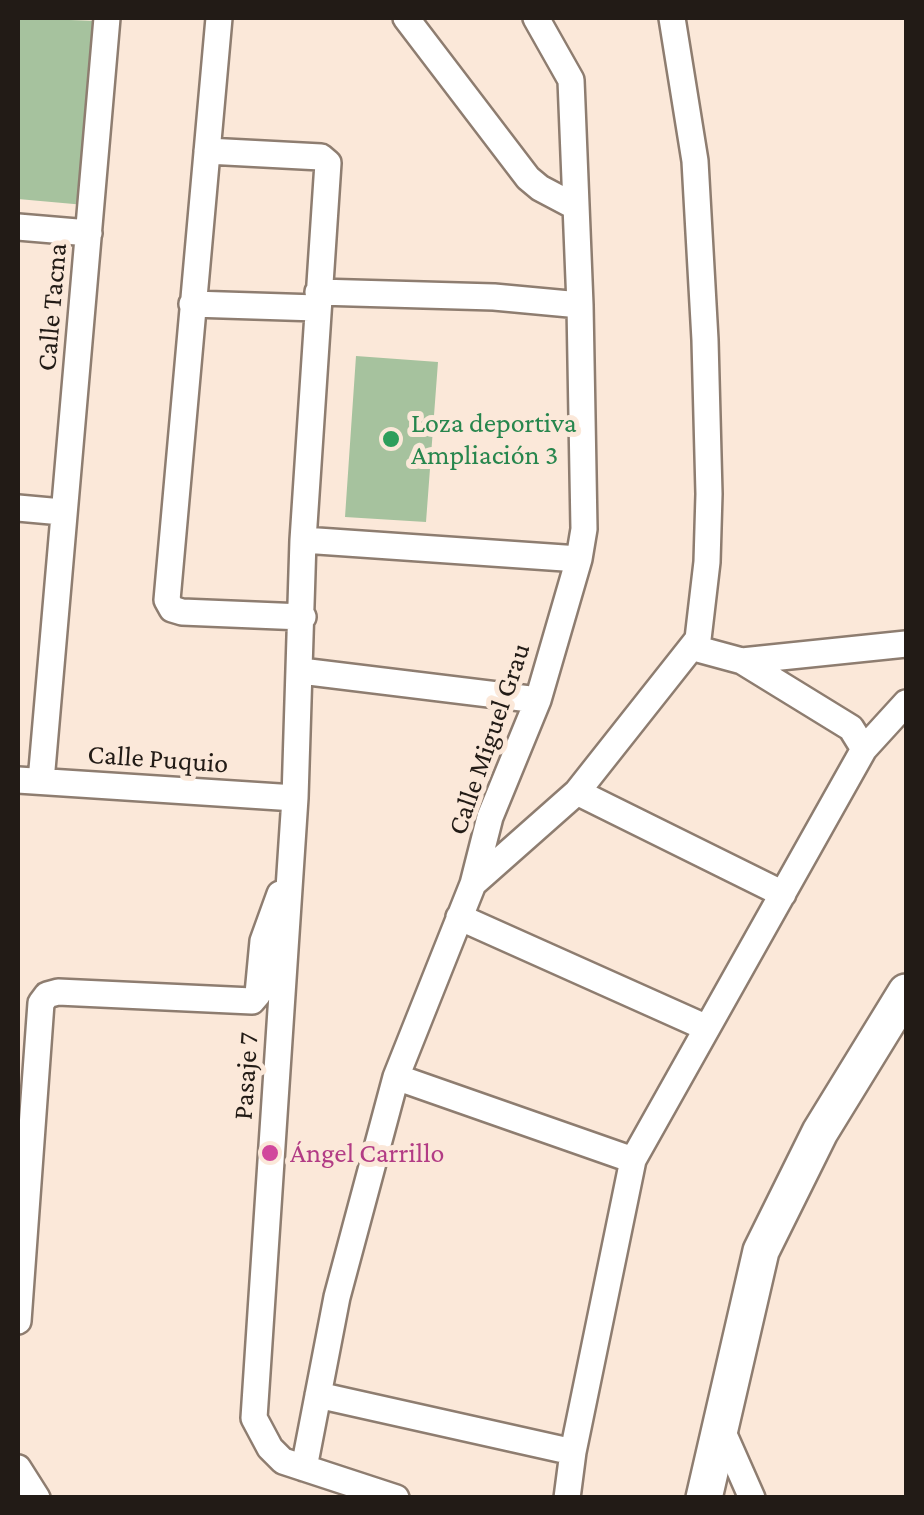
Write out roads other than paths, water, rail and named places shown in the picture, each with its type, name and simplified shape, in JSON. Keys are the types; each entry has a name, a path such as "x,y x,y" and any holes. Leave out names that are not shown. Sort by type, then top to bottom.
{"street":[{"name":"Calle Tacna","path":"29,781 62,512 106,18"},
{"path":"220,18 167,600 172,609 182,612 303,618"},
{"path":"406,18 528,178 576,207"},
{"path":"473,884 577,792 698,639 708,562 706,360 695,161 672,18"},
{"name":"Calle Miguel Grau","path":"304,1468 337,1297 396,1077 473,884 490,817 538,700 579,559 584,528 571,80 543,23"},
{"name":"Pasaje 7","path":"207,152 326,158 328,163 304,540 295,798 254,1418 270,1448 283,1460 304,1468"},
{"path":"18,227 89,233"},
{"path":"192,304 494,297 580,304"},
{"path":"18,508 62,512"},
{"path":"304,540 579,559"},
{"path":"742,661 906,644"},
{"path":"694,648 742,661 851,728 864,749"},
{"path":"301,672 538,700"},
{"path":"567,1498 633,1160 864,749 906,703"},
{"name":"Calle Puquio","path":"29,781 295,798"},
{"path":"577,792 782,894"},
{"path":"18,1320 41,1004 48,995 58,992 252,1001 258,994 265,935 289,871"},
{"path":"459,917 707,1028"},
{"path":"704,1498 760,1251 820,1132 906,992"},
{"path":"396,1077 633,1160"},
{"path":"318,1396 573,1452"},
{"path":"722,1430 752,1498"},
{"path":"18,1468 37,1498"},
{"path":"304,1468 396,1498"}],"place":[{"name":"Loza deportiva Ampliación 3","path":"391,439"},
{"name":"Ángel Carrillo","path":"270,1153"}]}
